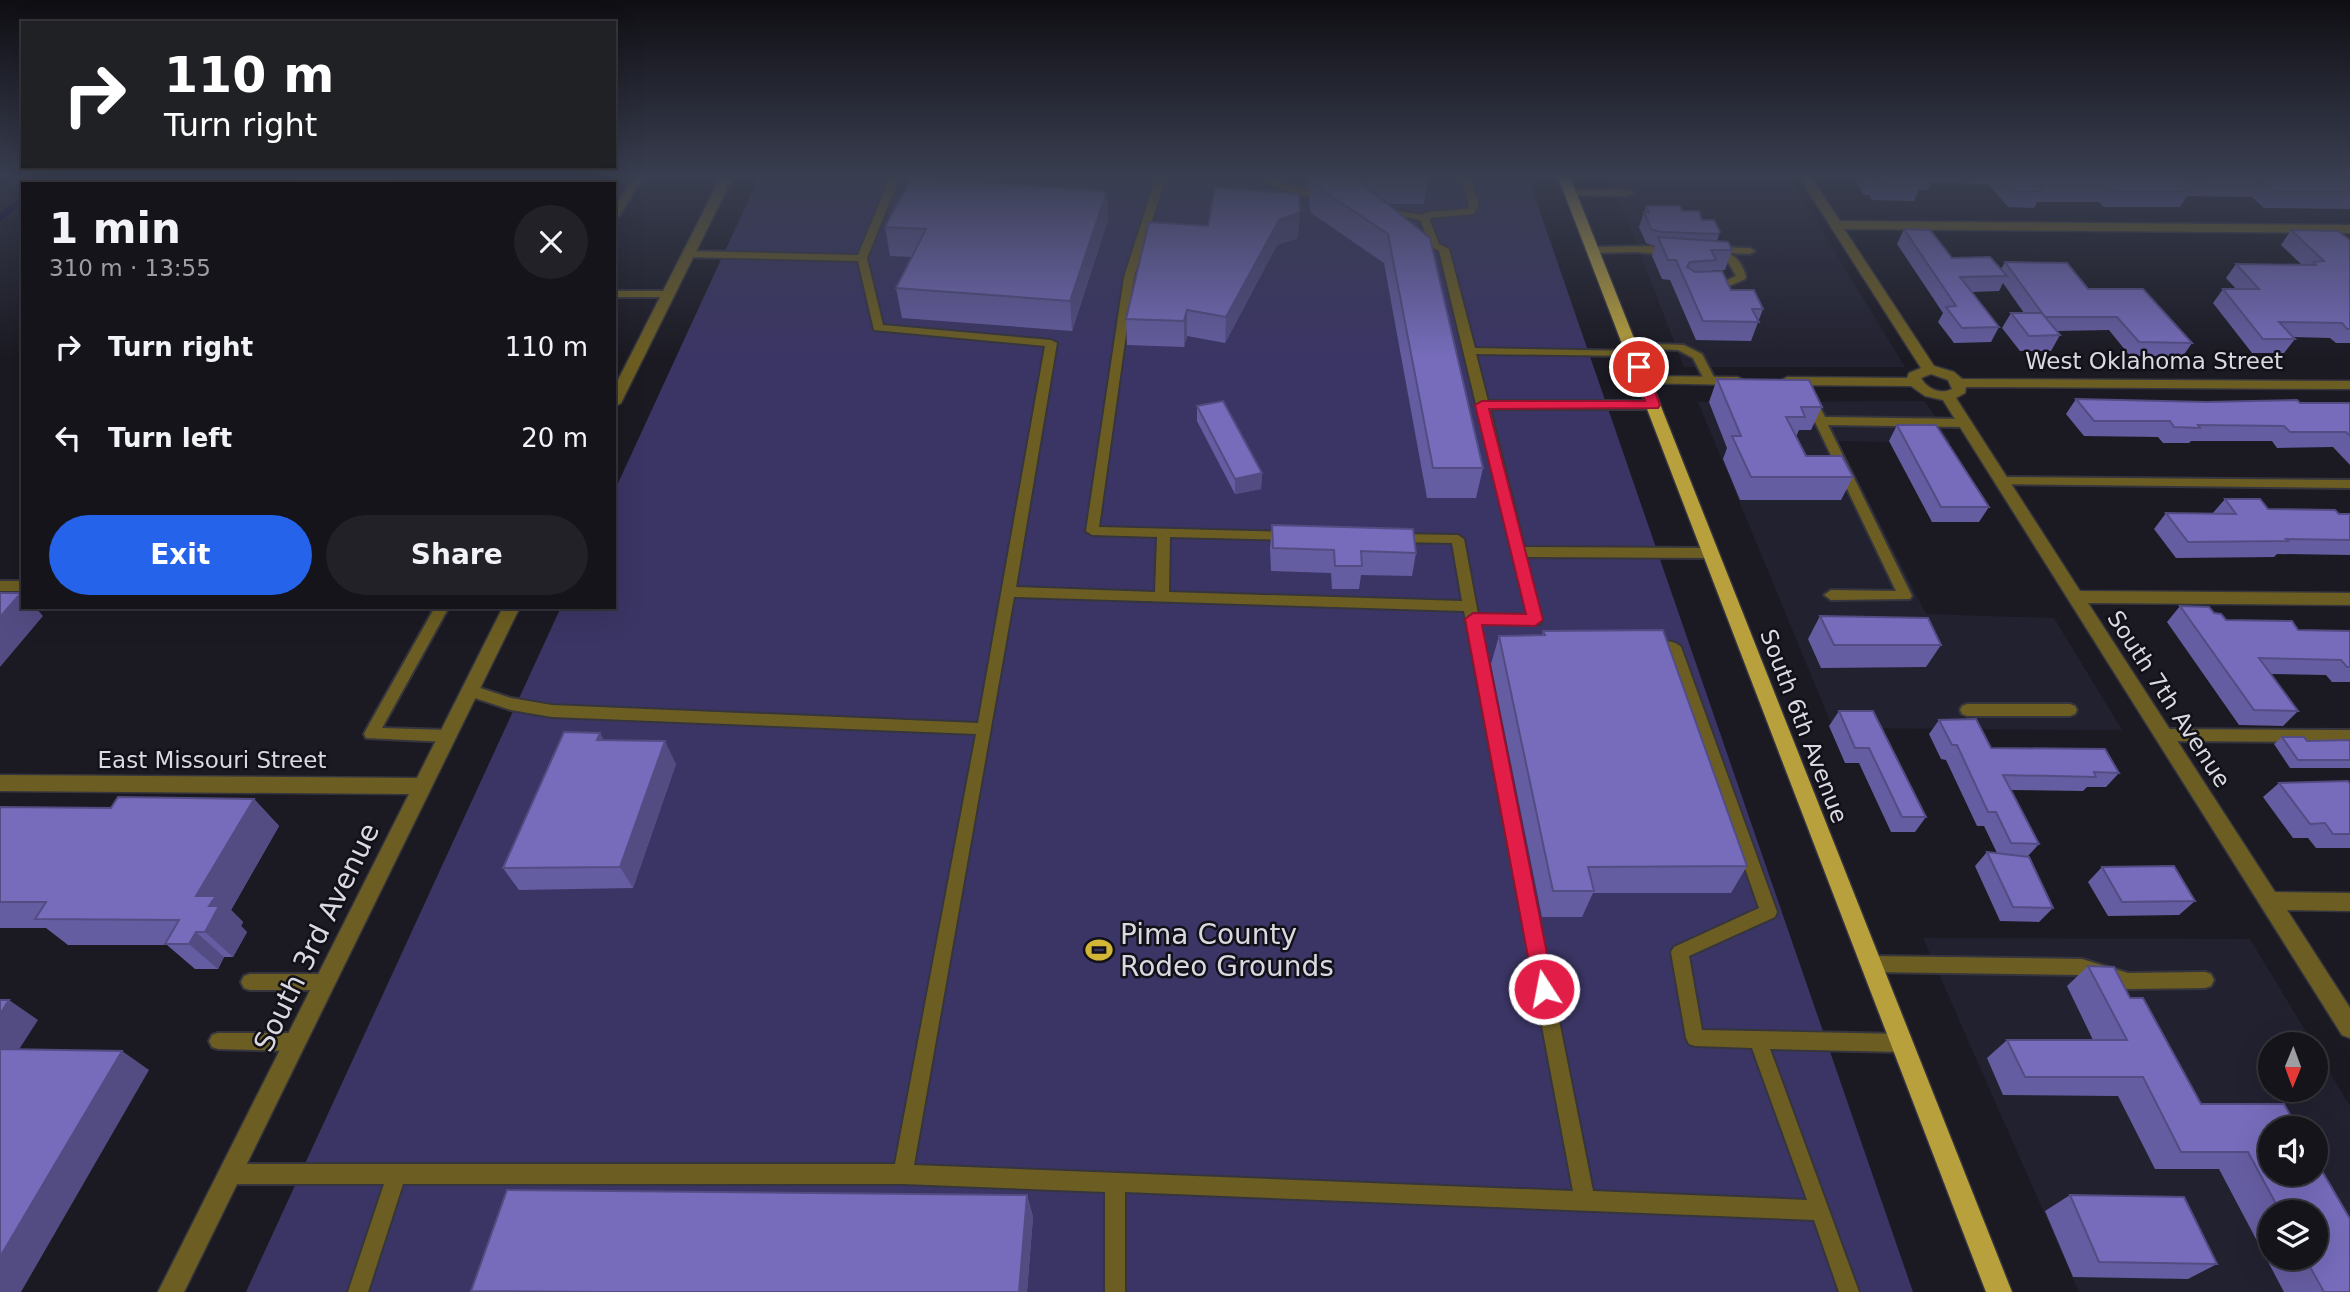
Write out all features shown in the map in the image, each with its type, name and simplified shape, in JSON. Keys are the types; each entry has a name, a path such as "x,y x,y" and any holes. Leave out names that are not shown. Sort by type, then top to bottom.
{"main road":[{"name":"South 6th Avenue","path":"1587,237 1999,1292"}],"street":[{"path":"616,399 696,237"},
{"path":"1844,237 1929,370"},
{"path":"1775,381 1915,382 1928,392 1953,389 1943,372 1929,370 1916,373 1915,382"},
{"path":"1644,380 1749,381"},
{"name":"West Oklahoma Street","path":"1953,389 2350,386"},
{"name":"South 7th Avenue","path":"1953,389 1964,423 2350,1028"},
{"path":"2074,597 2350,599"},
{"name":"South 3rd Avenue","path":"171,1292 511,609"},
{"name":"East Missouri Street","path":"0,783 423,786"},
{"path":"2269,901 2350,902"}],"lane":[{"path":"870,237 862,258 878,328 1051,343 903,1174"},
{"path":"1142,237 1129,277 1093,531 1304,536"},
{"path":"1008,592 1472,613 1535,620 1444,249 1435,246 1432,237"},
{"path":"1592,250 1750,251"},
{"path":"1693,251 1727,256 1735,261 1741,277 1727,284 1695,284"},
{"path":"688,254 862,258"},
{"path":"616,294 669,294"},
{"path":"1470,351 1680,347 1698,356 1710,381"},
{"path":"1801,382 1905,596 1831,595"},
{"path":"1482,405 1654,405"},
{"path":"1822,421 1964,423"},
{"path":"2001,481 2350,484"},
{"path":"1162,597 1164,533"},
{"path":"1388,537 1458,539 1585,1201"},
{"path":"1518,552 1711,553"},
{"path":"0,586 21,586"},
{"path":"441,609 371,734 448,736"},
{"path":"1634,647 1674,647 1769,912 1679,952 1695,1038 1902,1043"},
{"path":"471,691 511,704 579,713 984,729"},
{"path":"1967,710 2070,710"},
{"path":"2164,735 2350,736"},
{"path":"1871,964 2082,967 2128,981 2205,980"},
{"path":"250,982 325,982"},
{"path":"1758,1040 1849,1292"},
{"path":"218,1041 295,1042"},
{"path":"230,1174 903,1174 1821,1210"},
{"path":"358,1292 397,1174"},
{"path":"1115,1182 1115,1292"}],"shaded area":[{"name":"Pima County Rodeo Grounds","path":"731,237 1549,237 1913,1292 246,1292 560,609 616,609 616,488"},
{"path":"1633,237 1826,237 1905,367 1684,367"},
{"path":"1925,401 1951,443 1838,441 1926,614 2054,618 2122,730 1833,728 1698,402"},
{"path":"1923,938 2250,939 2306,1032 2258,1032 2258,1102 2328,1102 2328,1070 2350,1106 2350,1292 2079,1292"}],"building":[{"path":"922,237 1091,237 1070,301 896,288"},
{"path":"1145,237 1270,237 1226,317 1187,310 1184,321 1126,319"},
{"path":"1389,237 1430,238 1483,468 1433,468"},
{"path":"1658,237 1728,242 1732,250 1711,250 1716,260 1690,262 1687,267 1695,272 1722,271 1731,290 1754,290 1763,309 1752,309 1759,322 1703,321 1676,260 1668,260"},
{"path":"1910,237 1936,237 1952,258 1990,257 2007,276 1960,277 1999,327 1962,328 1946,307 1956,306"},
{"path":"2299,237 2346,237 2350,240 2350,329 2342,323 2279,322 2295,339 2263,339 2223,289 2259,289 2236,264 2316,265 2313,262 2324,261"},
{"path":"2005,262 2067,263 2088,289 2143,289 2192,343 2139,342 2117,317 2045,317"},
{"path":"2011,313 2042,313 2060,335 2029,336"},
{"path":"1717,379 1809,380 1822,407 1801,407 1805,417 1786,417 1806,456 1842,456 1853,477 1751,477 1732,436 1741,436"},
{"path":"2076,399 2206,402 2297,400 2300,403 2350,403 2350,436 2346,432 2290,432 2284,426 2198,425 2200,428 2174,427 2170,421 2094,421"},
{"path":"1223,401 1262,473 1235,479 1197,406"},
{"path":"1897,425 1936,425 1989,507 1941,507"},
{"path":"2225,499 2260,499 2268,509 2335,510 2339,514 2350,514 2350,540 2188,542 2166,513 2236,514"},
{"path":"1272,525 1413,529 1416,553 1361,551 1362,566 1335,566 1334,550 1273,548"},
{"path":"0,593 21,593 0,617"},
{"path":"2180,606 2209,607 2226,620 2292,621 2298,630 2350,631 2350,667 2341,660 2259,658 2298,711 2254,710"},
{"path":"1820,616 1928,618 1941,645 1834,645"},
{"path":"1663,630 1747,866 1588,867 1594,891 1553,891 1499,636 1545,635 1543,631"},
{"path":"1839,711 1873,711 1926,817 1902,817 1869,748 1855,748"},
{"path":"1976,719 1991,748 2105,749 2119,773 2094,772 2096,777 2003,775 2039,844 2011,843 1996,812 1988,812 1957,745 1952,745 1939,720"},
{"path":"564,732 600,733 597,740 665,741 620,867 503,868"},
{"path":"2282,737 2304,737 2307,741 2350,740 2350,760 2298,760"},
{"path":"2348,781 2350,834 2333,834 2325,823 2310,824 2279,783"},
{"path":"118,797 254,799 196,896 216,896 209,906 219,906 205,932 196,932 189,944 165,944 179,920 35,919 46,902 0,902 0,807 111,808"},
{"path":"1987,852 2029,857 2053,908 2013,907"},
{"path":"2174,866 2195,901 2122,902 2102,867"},
{"path":"2088,966 2114,967 2130,998 2143,998 2201,1104 2284,1104 2291,1116 2258,1116 2258,1170 2248,1152 2181,1152 2143,1077 2025,1077 2007,1040 2127,1040"},
{"path":"0,1000 9,1000 0,1014"},
{"path":"0,1049 122,1051 0,1257"},
{"path":"2328,1181 2350,1219 2350,1292 2324,1292 2312,1270 2328,1270 2328,1200 2274,1200 2266,1186 2328,1186"},
{"path":"507,1190 1027,1195 1019,1292 471,1291"},
{"path":"2070,1195 2184,1197 2217,1264 2099,1262"}],"place":[{"name":"Pima County Rodeo Grounds","path":"1099,950"}],"route":[{"path":"1544,989 1473,619 1535,620 1482,405 1654,405 1639,367"}]}
